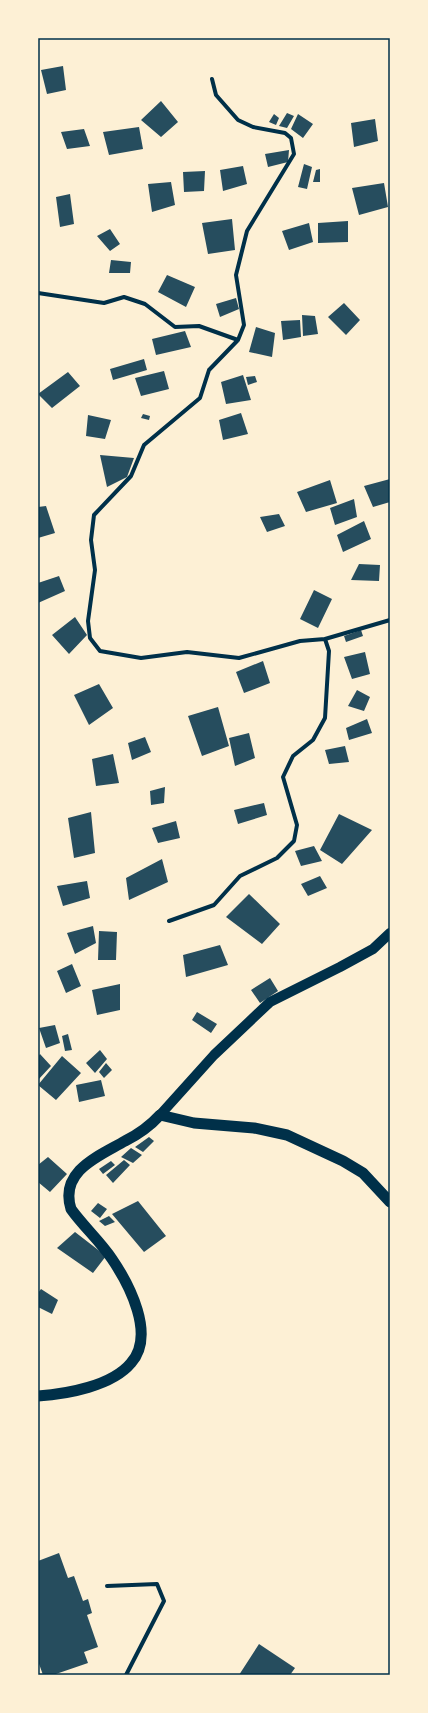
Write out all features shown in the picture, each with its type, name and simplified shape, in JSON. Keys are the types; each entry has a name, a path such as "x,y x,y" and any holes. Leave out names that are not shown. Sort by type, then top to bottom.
{"highway":[{"path":"38,1396 54,1395 110,1380 124,1371 133,1362 139,1348 142,1334 139,1314 128,1287 112,1258 71,1209 68,1199 72,1181 80,1170 105,1151 124,1142 150,1126 160,1115 194,1123 254,1128 286,1135 342,1161 363,1173 390,1202"}],"main road":[{"path":"160,1115 214,1055 270,1002 373,949 390,932"}],"street":[{"path":"212,79 216,95 238,120 253,127 285,133 291,138 294,154 247,231 236,275 244,325 238,340 209,370 200,398 144,445 131,476 94,515 91,540 95,570 88,621 90,638 100,651 141,658 187,652 239,658 300,641 325,639 390,620"},
{"path":"38,293 104,303 124,297 145,304 175,327 199,326 238,340"},
{"path":"169,921 214,905 240,876 277,858 294,841 297,825 283,777 293,756 313,740 325,718 329,651 325,639"},
{"path":"107,1586 157,1584 164,1601 126,1675"}],"building":[{"path":"63,66 66,90 47,94 41,70"},
{"path":"161,101 178,122 161,137 141,120"},
{"path":"287,113 294,116 287,128 279,126"},
{"path":"274,114 279,118 276,125 269,122"},
{"path":"298,114 313,124 303,138 291,129"},
{"path":"375,119 378,141 354,147 351,123"},
{"path":"139,127 143,149 109,155 103,132"},
{"path":"84,129 90,146 67,149 61,132"},
{"path":"289,150 288,162 268,167 265,154"},
{"path":"304,164 312,167 307,189 298,187"},
{"path":"243,166 247,184 223,191 220,170"},
{"path":"320,169 320,182 313,182 316,170"},
{"path":"205,171 204,191 184,192 183,172"},
{"path":"171,182 175,205 152,212 148,184"},
{"path":"384,183 388,207 359,215 352,188"},
{"path":"70,194 74,224 60,227 56,197"},
{"path":"232,219 235,250 208,254 202,223"},
{"path":"348,221 348,242 318,243 318,223"},
{"path":"309,223 313,242 289,250 282,231"},
{"path":"110,229 120,244 110,251 97,236"},
{"path":"111,260 131,262 130,273 109,273"},
{"path":"167,275 195,287 186,307 158,292"},
{"path":"236,298 239,309 220,317 216,304"},
{"path":"344,303 360,320 346,335 328,317"},
{"path":"302,315 315,316 318,334 303,336"},
{"path":"300,320 301,337 283,340 281,321"},
{"path":"256,327 275,333 272,357 249,352"},
{"path":"185,331 191,347 156,355 152,339"},
{"path":"144,359 147,370 113,380 110,369"},
{"path":"164,371 169,389 141,396 135,378"},
{"path":"68,372 80,386 52,408 38,394"},
{"path":"243,375 251,400 226,404 221,382"},
{"path":"255,376 257,382 248,385 246,377"},
{"path":"241,413 248,434 223,440 219,420"},
{"path":"143,414 150,416 149,420 141,418"},
{"path":"88,415 111,420 105,439 86,436"},
{"path":"100,455 134,458 127,477 107,487"},
{"path":"390,479 390,502 373,507 364,486"},
{"path":"330,480 337,503 306,512 297,492"},
{"path":"354,499 357,517 335,525 330,508"},
{"path":"46,506 55,533 38,538 38,507"},
{"path":"279,514 285,526 267,532 260,517"},
{"path":"364,521 371,539 343,552 337,535"},
{"path":"359,564 380,565 379,581 351,580"},
{"path":"59,576 65,591 38,603 38,583"},
{"path":"314,590 332,599 318,628 300,619"},
{"path":"75,617 87,635 69,654 52,635"},
{"path":"361,630 363,636 346,642 344,636"},
{"path":"365,652 370,674 352,679 344,657"},
{"path":"263,661 270,683 244,693 236,672"},
{"path":"99,684 113,708 89,725 74,695"},
{"path":"357,690 370,697 364,711 348,706"},
{"path":"218,707 229,746 202,756 188,716"},
{"path":"367,719 372,733 349,740 346,728"},
{"path":"249,733 255,758 235,766 229,738"},
{"path":"145,737 151,752 132,760 128,743"},
{"path":"345,746 349,762 329,764 325,750"},
{"path":"113,754 119,783 96,786 92,759"},
{"path":"165,787 164,803 151,805 150,791"},
{"path":"264,803 267,815 238,824 234,810"},
{"path":"91,812 95,853 74,858 68,818"},
{"path":"339,814 372,830 342,864 320,850"},
{"path":"176,821 180,838 158,843 152,828"},
{"path":"314,846 322,861 301,866 295,851"},
{"path":"162,859 168,882 129,900 126,878"},
{"path":"320,876 327,888 308,896 301,884"},
{"path":"87,881 90,898 63,906 57,886"},
{"path":"249,894 280,924 262,944 226,917"},
{"path":"93,926 96,943 75,954 67,933"},
{"path":"99,931 117,932 116,960 98,960"},
{"path":"220,945 228,965 186,977 183,955"},
{"path":"72,964 81,986 66,993 57,971"},
{"path":"270,978 278,991 260,1003 251,990"},
{"path":"120,984 120,1010 97,1015 92,990"},
{"path":"197,1012 217,1024 211,1033 192,1020"},
{"path":"55,1025 60,1043 46,1048 39,1028"},
{"path":"68,1034 72,1050 65,1051 62,1036"},
{"path":"100,1050 107,1059 95,1073 86,1063"},
{"path":"40,1054 51,1066 38,1080 38,1057"},
{"path":"62,1056 81,1073 56,1100 38,1085"},
{"path":"106,1063 112,1070 104,1078 99,1072"},
{"path":"101,1080 105,1096 79,1102 76,1085"},
{"path":"149,1137 154,1141 143,1152 135,1147"},
{"path":"131,1148 142,1155 133,1163 121,1157"},
{"path":"48,1157 67,1174 50,1192 38,1182 38,1165"},
{"path":"124,1160 130,1165 113,1183 106,1175"},
{"path":"111,1161 115,1165 103,1174 99,1169"},
{"path":"138,1201 166,1236 144,1252 112,1214"},
{"path":"98,1203 107,1209 100,1218 91,1211"},
{"path":"109,1216 115,1222 105,1226 99,1221"},
{"path":"75,1232 106,1256 93,1273 57,1248"},
{"path":"41,1289 58,1300 52,1314 38,1307 38,1293"},
{"path":"59,1553 68,1578 74,1576 83,1601 88,1599 92,1613 87,1615 98,1647 84,1652 88,1663 53,1675 43,1675 38,1661 38,1561"},
{"path":"259,1644 295,1668 290,1675 239,1675"}]}
